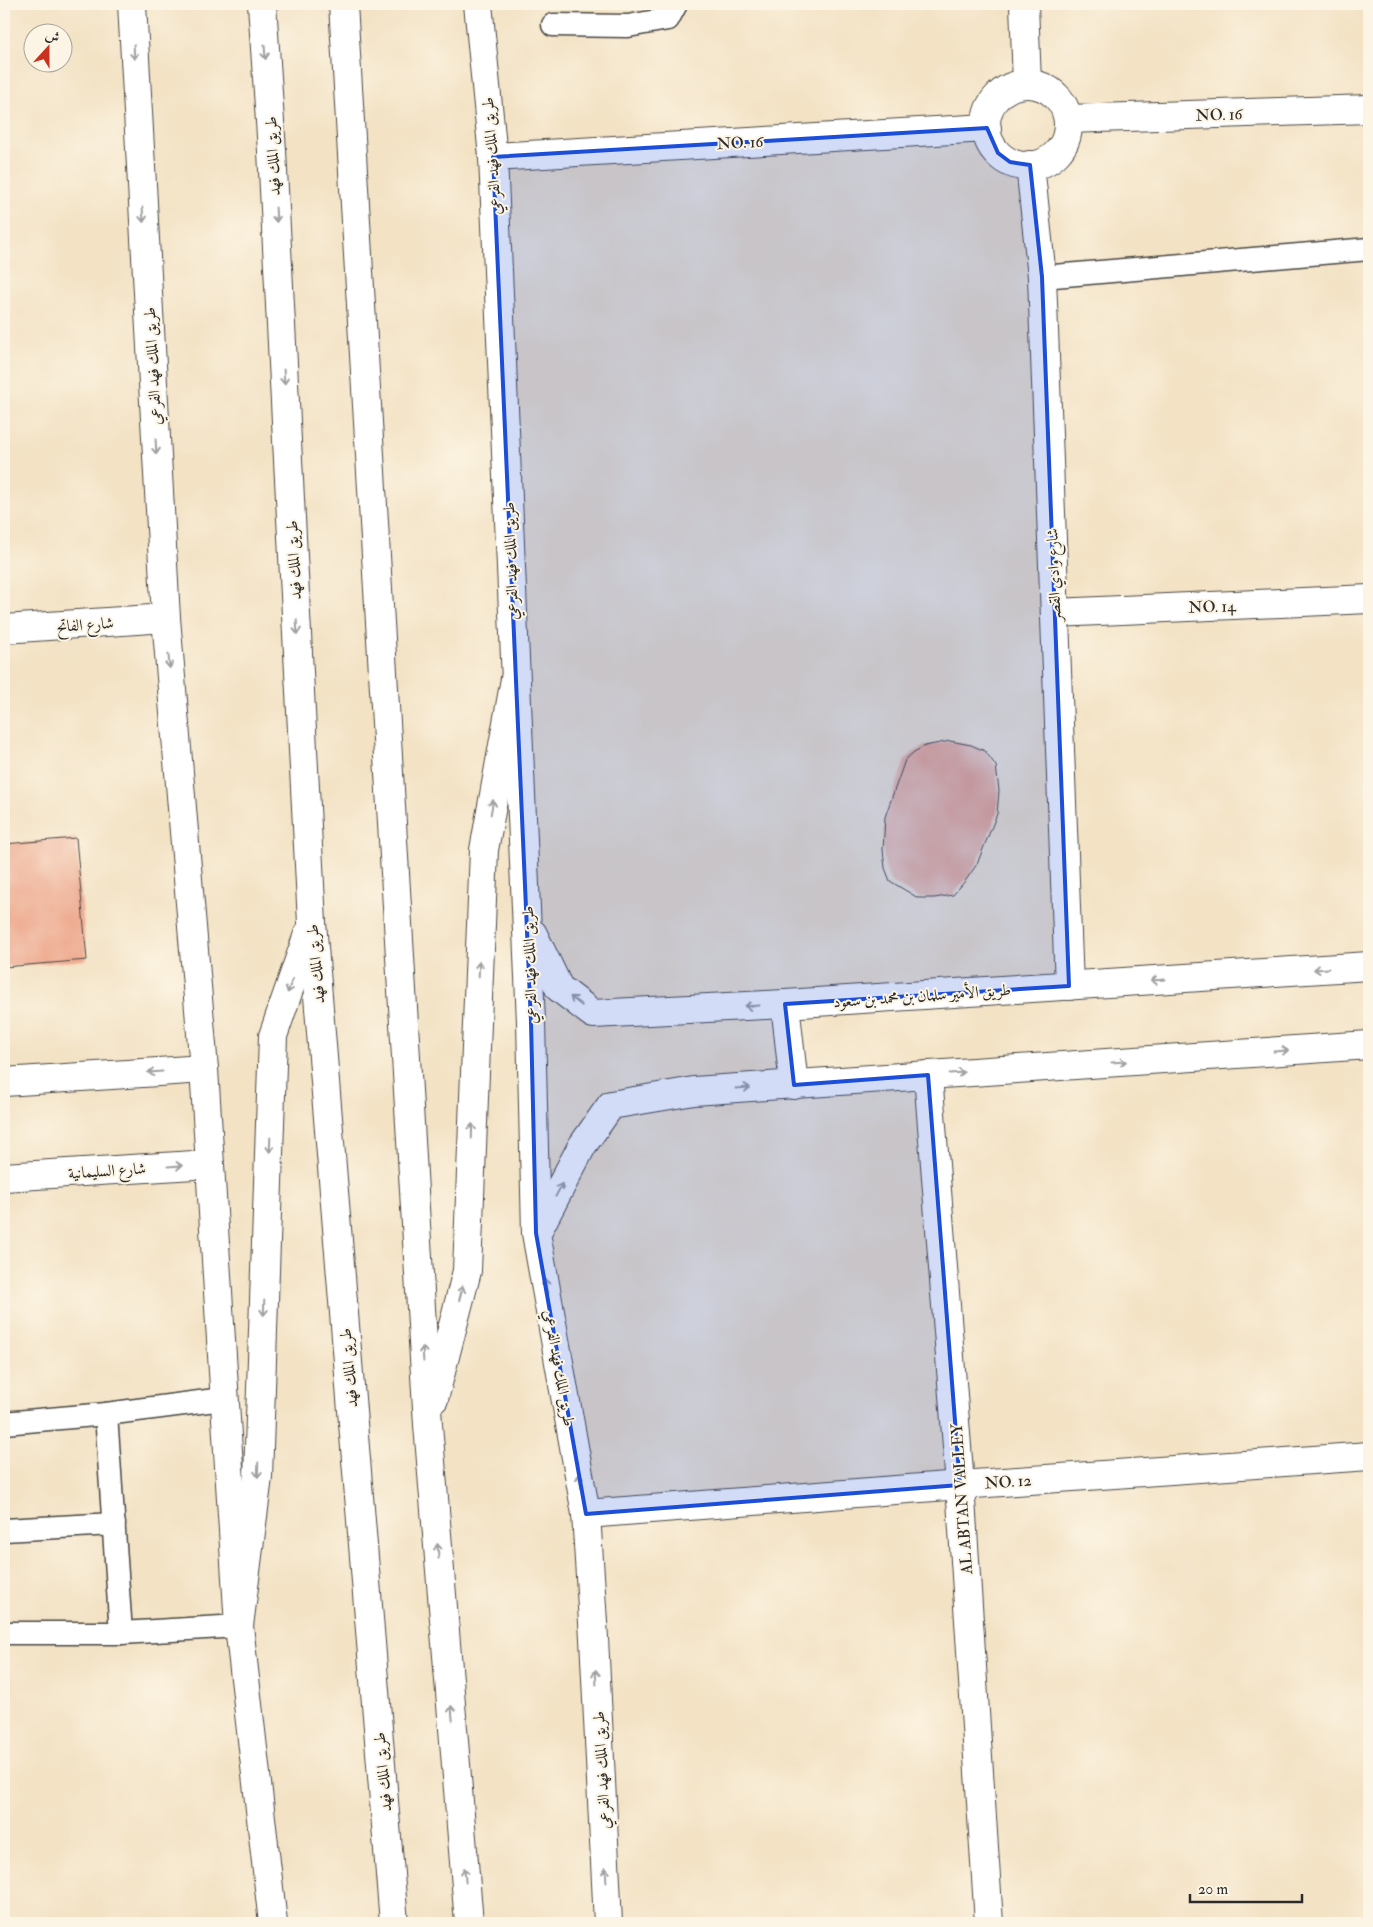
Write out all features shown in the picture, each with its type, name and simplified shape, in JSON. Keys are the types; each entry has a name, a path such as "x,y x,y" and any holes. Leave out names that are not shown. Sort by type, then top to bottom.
{"main road":[{"name":"طريق الملك فهد الفرعي","path":"132,4 166,618 204,1069 223,1399 239,1626 273,1923"},
{"name":"طريق الملك فهد","path":"262,4 274,181 312,923 394,1923"},
{"path":"343,4 428,1425 469,1923"},
{"name":"طريق الملك فهد الفرعي","path":"478,4 493,157 527,920 536,1233 586,1514 608,1923"},
{"path":"1024,4 1027,84"},
{"path":"1027,84 1045,88 1057,96 1065,108 1068,119 1067,136 1061,149 1051,158 1038,164 1024,166 1010,162 998,153 990,142 987,128 988,114 994,101 1004,91 1017,85 1027,84"},
{"name":"NO. 16","path":"1068,119 1369,110"},
{"name":"NO. 16","path":"493,157 987,128"},
{"name":"شارع وادي القصر","path":"1030,165 1042,277 1069,986"},
{"name":"NO. 14","path":"1055,613 1369,599"},
{"name":"شارع الفاتح","path":"4,629 166,618"},
{"path":"428,1425 466,1271 484,850 515,679"},
{"name":"طريق الأمير سلمان بن محمد بن سعود","path":"527,920 559,988 593,1014 786,1004 1369,966"},
{"path":"239,1626 258,1477 274,1036 312,923"},
{"path":"786,1004 794,1085"},
{"path":"536,1233 582,1146 610,1105 694,1091 1369,1045"},
{"path":"4,1082 204,1069"},
{"name":"AL ABTAN VALLEY","path":"928,1075 960,1485 989,1923"},
{"name":"شارع السليمانية","path":"4,1177 210,1164"},
{"name":"NO. 12","path":"586,1514 1369,1456"}],"lane":[{"path":"553,25 628,26 668,19 676,4"},
{"path":"1042,277 1369,249"},
{"path":"4,1423 106,1414 223,1399"},
{"path":"106,1414 121,1633"},
{"path":"4,1530 114,1524"},
{"path":"4,1633 121,1633 239,1626"}],"highlighted area":[{"path":"987,128 998,153 1010,162 1030,165 1042,277 1069,986 785,1004 794,1085 928,1075 960,1485 586,1514 536,1233 531,1022 493,157"}],"building":[{"path":"950,741 971,745 985,751 996,766 999,791 997,814 977,864 953,895 918,898 890,881 885,868 883,850 885,817 905,760 925,746"},
{"path":"76,838 87,960 4,967 4,844"}]}
